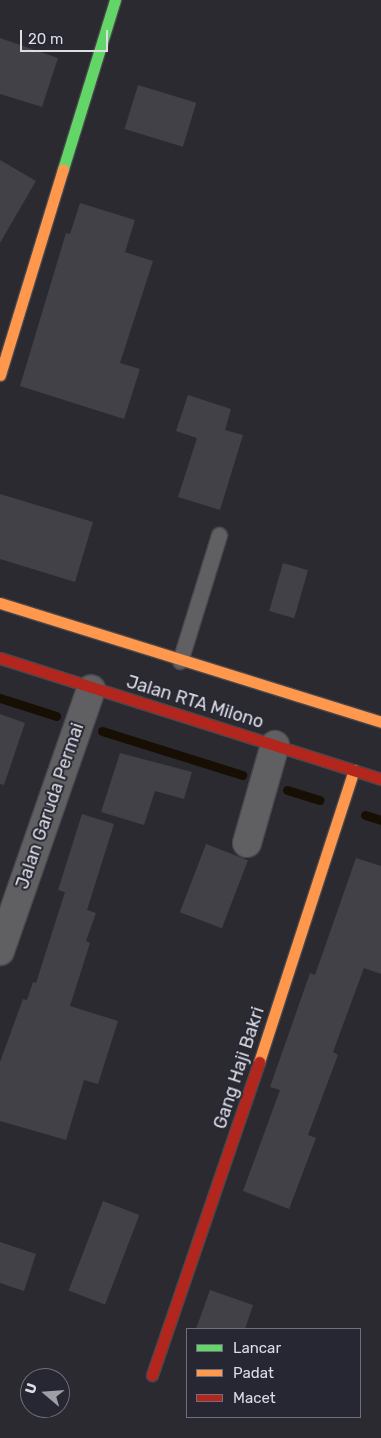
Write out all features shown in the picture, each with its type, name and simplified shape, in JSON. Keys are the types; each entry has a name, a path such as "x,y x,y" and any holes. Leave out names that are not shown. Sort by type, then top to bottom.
{"main road":[{"path":"0,375 115,0"},
{"name":"Jalan RTA Milono","path":"0,603 180,662 381,722"},
{"name":"Jalan RTA Milono","path":"0,658 91,689 381,779"},
{"name":"Gang Haji Bakri","path":"152,1375 245,1106 354,770"}],"street":[{"name":"Jalan Garuda Permai","path":"0,951 91,689"},
{"path":"247,843 275,745"}],"lane":[{"path":"180,662 219,535"}],"building":[{"path":"0,38 58,58 42,107 0,94"},
{"path":"138,85 196,103 183,147 125,129"},
{"path":"0,160 36,181 0,243"},
{"path":"80,203 135,220 125,252 153,261 120,363 140,369 124,419 20,386 66,233 70,234"},
{"path":"188,395 231,409 225,430 243,435 220,510 178,497 197,438 176,431"},
{"path":"0,494 93,522 75,582 0,559"},
{"path":"283,563 308,570 294,618 269,611"},
{"path":"0,714 25,723 4,785 0,784"},
{"path":"120,753 192,772 184,799 155,791 144,825 101,812"},
{"path":"82,814 114,824 87,910 96,913 86,941 90,943 70,1006 118,1021 98,1084 84,1080 66,1140 0,1121 0,1062 23,999 27,1000 33,982 36,983 65,892 58,890"},
{"path":"206,844 248,860 222,928 180,912"},
{"path":"356,858 381,866 381,974 364,968 333,1052 338,1055 308,1135 316,1138 289,1209 243,1191 280,1090 270,1087 310,973 315,975"},
{"path":"103,1201 139,1215 105,1305 69,1291"},
{"path":"0,1242 36,1254 24,1291 0,1283"},
{"path":"210,1290 253,1305 245,1328 196,1328"}],"waterway":[{"path":"0,698 56,716"},
{"path":"102,731 242,775"},
{"path":"287,790 319,800"},
{"path":"365,815 381,820"}],"traffic: fast":[{"path":"63,169 115,0"}],"traffic: slow":[{"path":"0,375 63,169"},
{"path":"0,603 381,722"},
{"path":"259,1062 354,770"}],"traffic: jam":[{"path":"0,658 381,779"},
{"path":"152,1375 259,1062"}]}
